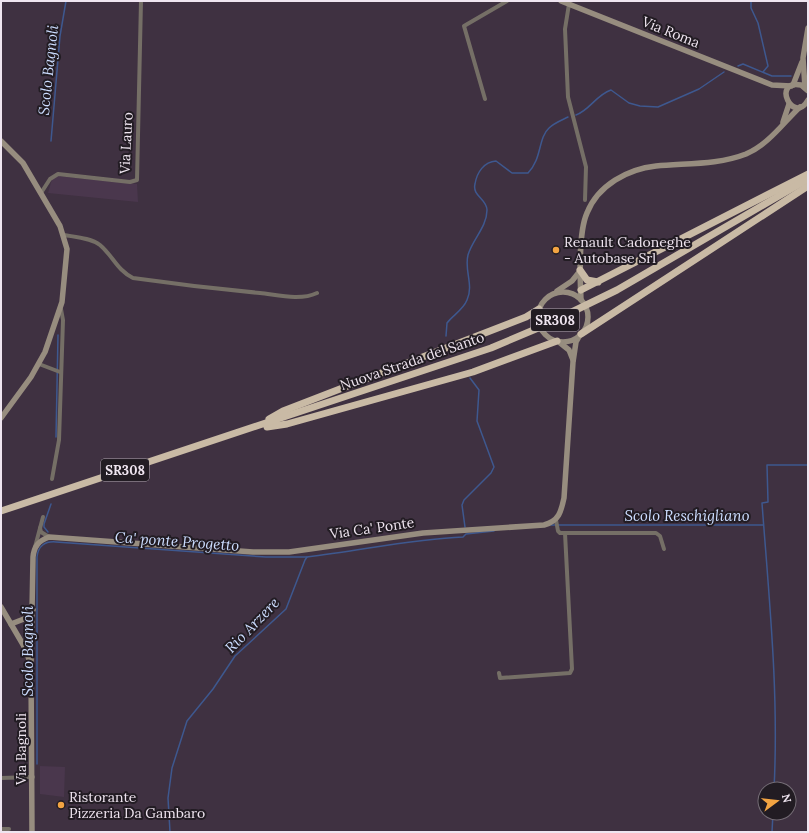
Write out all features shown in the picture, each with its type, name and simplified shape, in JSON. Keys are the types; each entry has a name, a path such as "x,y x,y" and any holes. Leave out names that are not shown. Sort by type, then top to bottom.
{"highway":[{"path":"581,290 808,174"},
{"name":"Nuova Strada del Santo","path":"1,511 491,348 617,290 808,179"},
{"path":"580,335 808,186"},
{"path":"580,270 587,280 598,282"},
{"path":"249,429 284,411 513,322 539,309"},
{"path":"249,429 287,424 397,394 473,372 558,341"}],"street":[{"name":"Via Lauro","path":"41,193 50,179 58,174 130,182 137,180 141,1"},
{"path":"485,99 464,26 507,1"},
{"name":"Via Roma","path":"561,1 772,85 786,97"},
{"path":"569,4 565,29 568,97 586,168 586,200"},
{"path":"782,124 789,104 786,97 788,89 792,85 803,58 808,28"},
{"path":"803,58 806,89"},
{"name":"Via Roma","path":"772,85 801,85 806,89"},
{"path":"789,104 792,106 805,104"},
{"path":"581,300 580,270 586,213 597,196 616,179 628,172 646,167 722,160 738,157 757,148 805,104"},
{"path":"1,141 23,163 41,193 64,235 67,255 61,309 39,364 1,418"},
{"path":"64,235 94,242 100,245 123,273 133,278 213,289 286,296 308,297 317,293"},
{"path":"571,293 585,305 588,317 585,329 580,335 570,341 558,341 551,339 542,331 538,320 539,309 544,301 572,281 580,270"},
{"path":"555,293 571,293 581,290"},
{"path":"52,479 59,440 60,372 63,320 61,309"},
{"path":"580,335 573,362 564,498 561,511 556,520 558,530 565,533 656,533 660,536 664,549"},
{"path":"558,341 569,350 573,362"},
{"path":"39,364 60,372"},
{"name":"Via Bagnoli","path":"32,832 33,557 43,517"},
{"name":"Via Ca' Ponte","path":"49,537 281,553 423,533 544,524 556,520"},
{"path":"40,528 41,532 49,537"},
{"path":"499,673 500,678 511,678 570,673 572,669 565,533"},
{"path":"35,547 41,540 49,537"},
{"path":"1,607 11,624 29,617 33,610"},
{"name":"Via Bagnoli","path":"11,624 25,648 32,665"},
{"path":"1,778 33,777"},
{"path":"1,829 9,829"}],"shaded area":[{"path":"57,176 137,184 138,202 48,193 52,179"},
{"path":"40,766 65,767 64,797 40,794"}],"waterway":[{"name":"Scolo Bagnoli","path":"51,141 60,36 66,1"},
{"path":"751,1 751,8 758,23 768,66 763,72"},
{"name":"Rio Arzere","path":"738,66 743,64 772,76 791,76"},
{"name":"Rio Arzere","path":"576,115 585,110 601,95 611,90 629,103 640,106 658,107 699,89 724,72"},
{"name":"Rio Arzere","path":"446,336 447,323 463,307 467,300 470,289 467,266 468,255 485,222 487,210 486,206 477,195 475,188 479,172 488,163 496,161 512,173 528,173 536,161 543,137 546,132 553,125 568,117"},
{"name":"Scolo Bagnoli","path":"56,437 58,335"},
{"name":"Rio Arzere","path":"465,527 462,505 464,500 491,473 494,467 477,421 479,390 470,378"},
{"name":"Scolo Reschigliano","path":"774,781 774,681 762,503 768,502 767,465 808,465"},
{"name":"Scolo Bagnoli","path":"48,532 44,527 44,524 51,504"},
{"name":"Scolo Reschigliano","path":"551,525 763,525"},
{"name":"Rio Arzere","path":"170,832 168,798 172,768 187,721 213,689 235,656 286,609 307,557 424,540 463,537 466,534 494,531"},
{"name":"Ca' ponte Progetto","path":"37,764 37,557 39,550 45,543 56,542 266,557 307,557"},
{"name":"Scolo Reschigliano","path":"772,832 773,821"}],"place":[{"name":"Renault Cadoneghe - Autobase Srl","path":"556,250"},
{"name":"Ristorante Pizzeria Da Gambaro","path":"61,805"}]}
